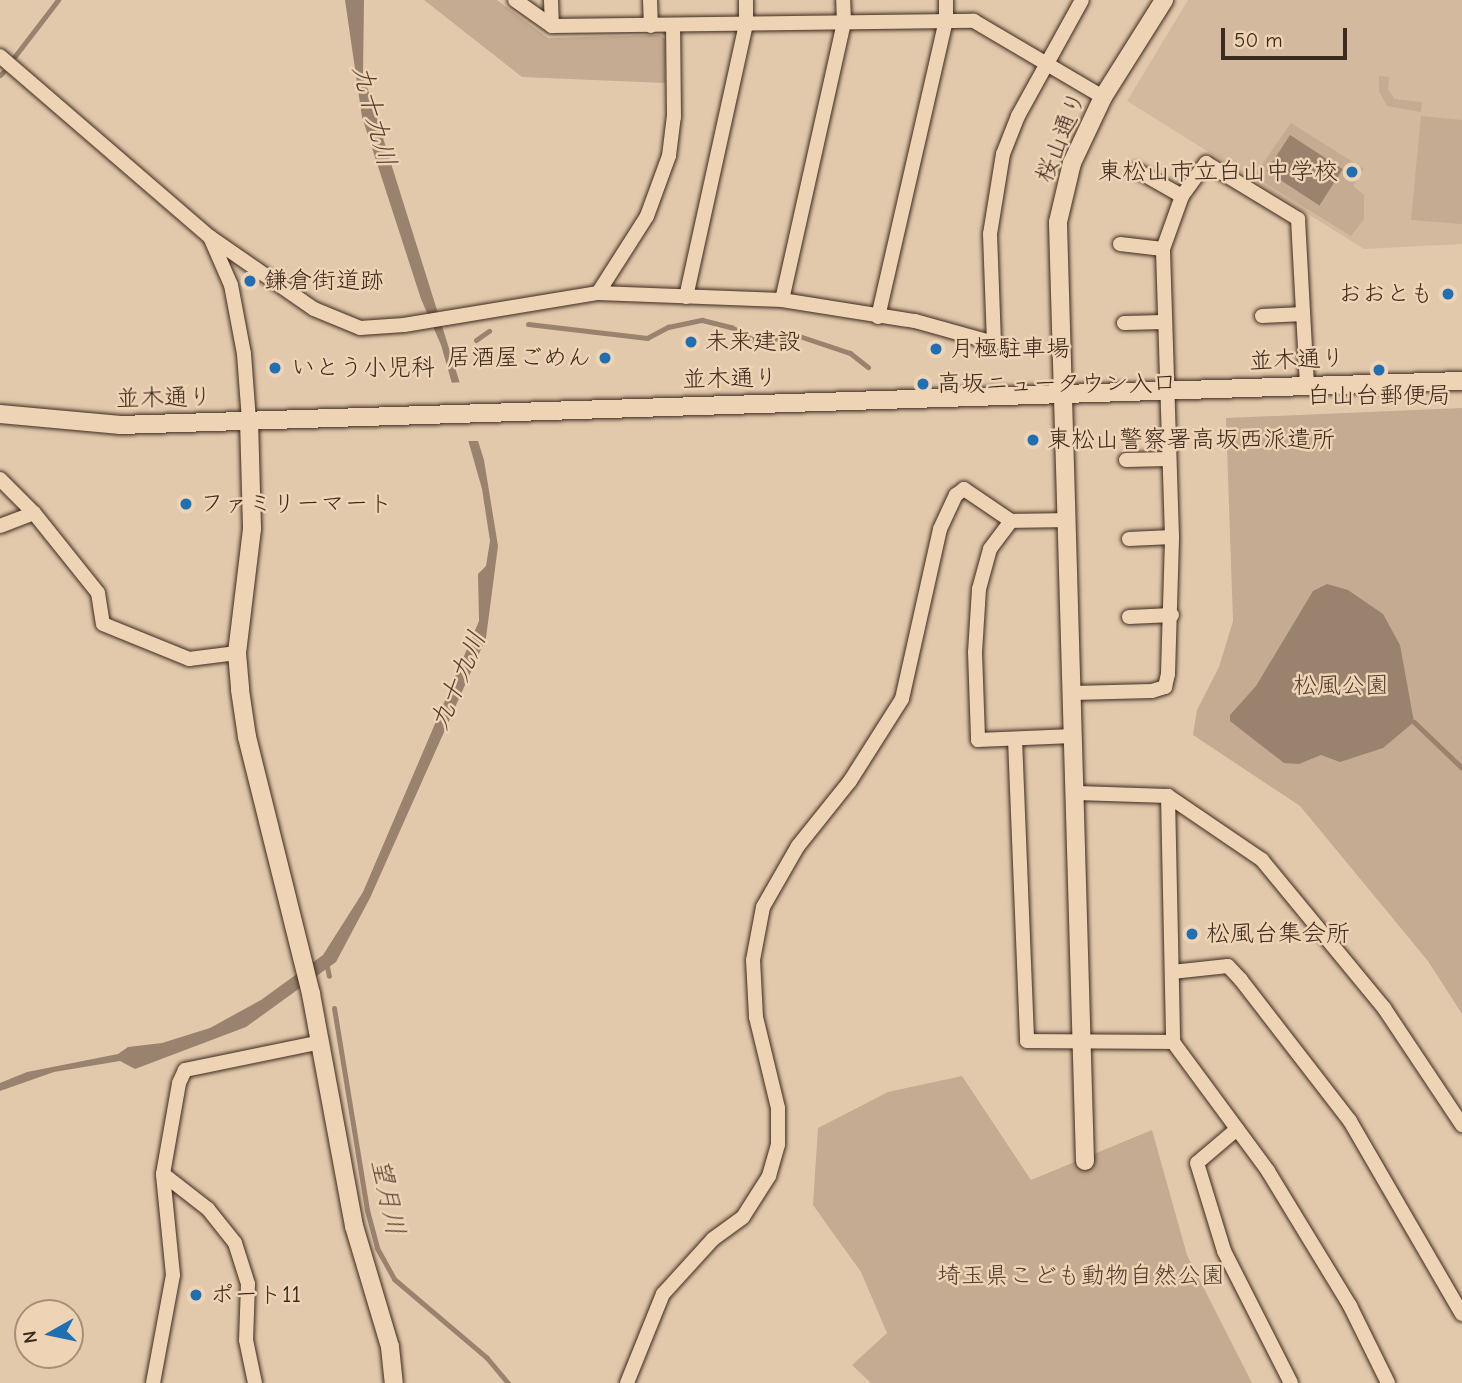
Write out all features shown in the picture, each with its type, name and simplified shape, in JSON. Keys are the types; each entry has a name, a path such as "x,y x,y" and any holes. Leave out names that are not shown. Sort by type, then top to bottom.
{"street":[{"path":"515,0 552,26 946,21 986,26 1103,97"},
{"path":"551,0 552,26"},
{"path":"650,0 651,26"},
{"path":"686,297 746,24 746,0"},
{"path":"782,300 844,23 843,0"},
{"path":"878,317 946,21 946,0"},
{"path":"0,56 210,237 335,322 360,328 404,325 598,293 782,300 943,327 994,343 993,197 1018,116 1082,0"},
{"name":"桜山通り","path":"1085,1161 1077,793 1073,736 1058,222 1072,163 1103,97 1164,0"},
{"path":"598,293 647,216 669,156 674,117 673,26"},
{"path":"1073,693 1165,687 1172,615 1172,537 1163,249 1182,196 1206,163 1298,219 1307,384"},
{"path":"1136,170 1182,196"},
{"path":"210,237 230,285 244,354 249,420 251,529 237,653 247,737 311,993 354,1227 387,1335 394,1383"},
{"path":"1119,244 1163,249"},
{"path":"1262,316 1303,314"},
{"path":"1124,323 1164,322"},
{"name":"並木通り","path":"0,414 120,425 1168,388 1462,381"},
{"path":"1126,460 1170,459"},
{"path":"0,479 34,513 98,593 103,624 189,659 237,653"},
{"path":"628,1383 663,1294 713,1239 743,1217 769,1176 778,1144 778,1108 756,1017 753,960 763,907 798,846 850,780 902,699 940,529 956,495 964,489 1011,521 1066,520"},
{"path":"0,526 34,513"},
{"path":"1011,521 987,559 979,589 975,652 978,740 1073,736"},
{"path":"1129,539 1172,537"},
{"path":"1129,617 1172,615"},
{"path":"1015,739 1027,1041 1173,1042"},
{"path":"1077,793 1168,796 1262,860 1283,882 1384,1008 1462,1125"},
{"path":"1168,796 1173,1042 1237,1129 1350,1306 1388,1383"},
{"path":"1172,972 1228,966 1241,979 1350,1121 1462,1314"},
{"path":"153,1383 173,1275 164,1221 163,1174 179,1083 186,1070 321,1042"},
{"path":"1237,1129 1197,1163 1224,1251 1291,1383"},
{"path":"163,1174 200,1202 235,1243 248,1284 246,1340 255,1383"}],"shaded area":[{"name":"東松山市立白山中学校","path":"1188,0 1462,0 1462,244 1364,249 1127,101"}],"green space":[{"path":"424,0 497,0 548,38 660,35 665,39 665,83 522,77"},
{"path":"1379,76 1389,77 1388,89 1395,99 1422,102 1421,112 1387,106 1379,91"},
{"path":"1421,116 1462,120 1462,224 1411,220"},
{"path":"1291,123 1364,169 1353,186 1364,195 1364,219 1351,236 1254,176"},
{"name":"松風公園","path":"1462,408 1462,1014 1428,961 1300,806 1193,735 1197,710 1219,667 1233,621 1226,418"},
{"name":"埼玉県こども動物自然公園","path":"962,1076 1031,1180 1152,1130 1187,1255 1252,1383 871,1383 852,1365 887,1333 861,1272 813,1205 818,1128 888,1092"}],"water":[{"name":"九十九川","path":"345,0 364,0 363,74 484,460 498,546 486,638 370,898 336,962 246,1027 135,1069 120,1061 54,1072 0,1091 0,1083 27,1072 118,1054 128,1047 162,1043 210,1028 261,1000 323,955 363,892 479,621 478,574 486,566 490,541 482,489 441,345 421,299 362,117"},
{"path":"1290,135 1343,169 1319,205 1267,171"},
{"path":"1327,584 1348,590 1383,614 1400,645 1414,722 1383,748 1340,762 1321,755 1299,764 1284,763 1230,721 1230,715 1256,686 1313,591"}],"pier":[{"path":"465,382 482,441 464,441 447,383"}],"waterway":[{"path":"15,56 58,0"},
{"path":"0,75 3,72"},
{"path":"528,324 647,338 668,327 702,320 731,327 755,341 799,336 850,353 868,367"},
{"path":"476,340 489,331"},
{"path":"1414,722 1462,768"},
{"name":"望月川","path":"326,962 329,976"},
{"name":"望月川","path":"334,1008 367,1210 377,1248 394,1279 487,1358 508,1383"}],"place":[{"name":"東松山市立白山中学校","path":"1352,172"},
{"name":"鎌倉街道跡","path":"250,281"},
{"name":"おおとも","path":"1448,294"},
{"name":"未来建設","path":"691,342"},
{"name":"月極駐車場","path":"936,349"},
{"name":"居酒屋ごめん","path":"605,358"},
{"name":"いとう小児科","path":"275,368"},
{"name":"白山台郵便局","path":"1379,370"},
{"name":"高坂ニュータウン入口","path":"923,384"},
{"name":"東松山警察署高坂西派遣所","path":"1033,440"},
{"name":"ファミリーマート","path":"186,504"},
{"name":"松風台集会所","path":"1192,934"},
{"name":"ポート11","path":"196,1295"}]}
